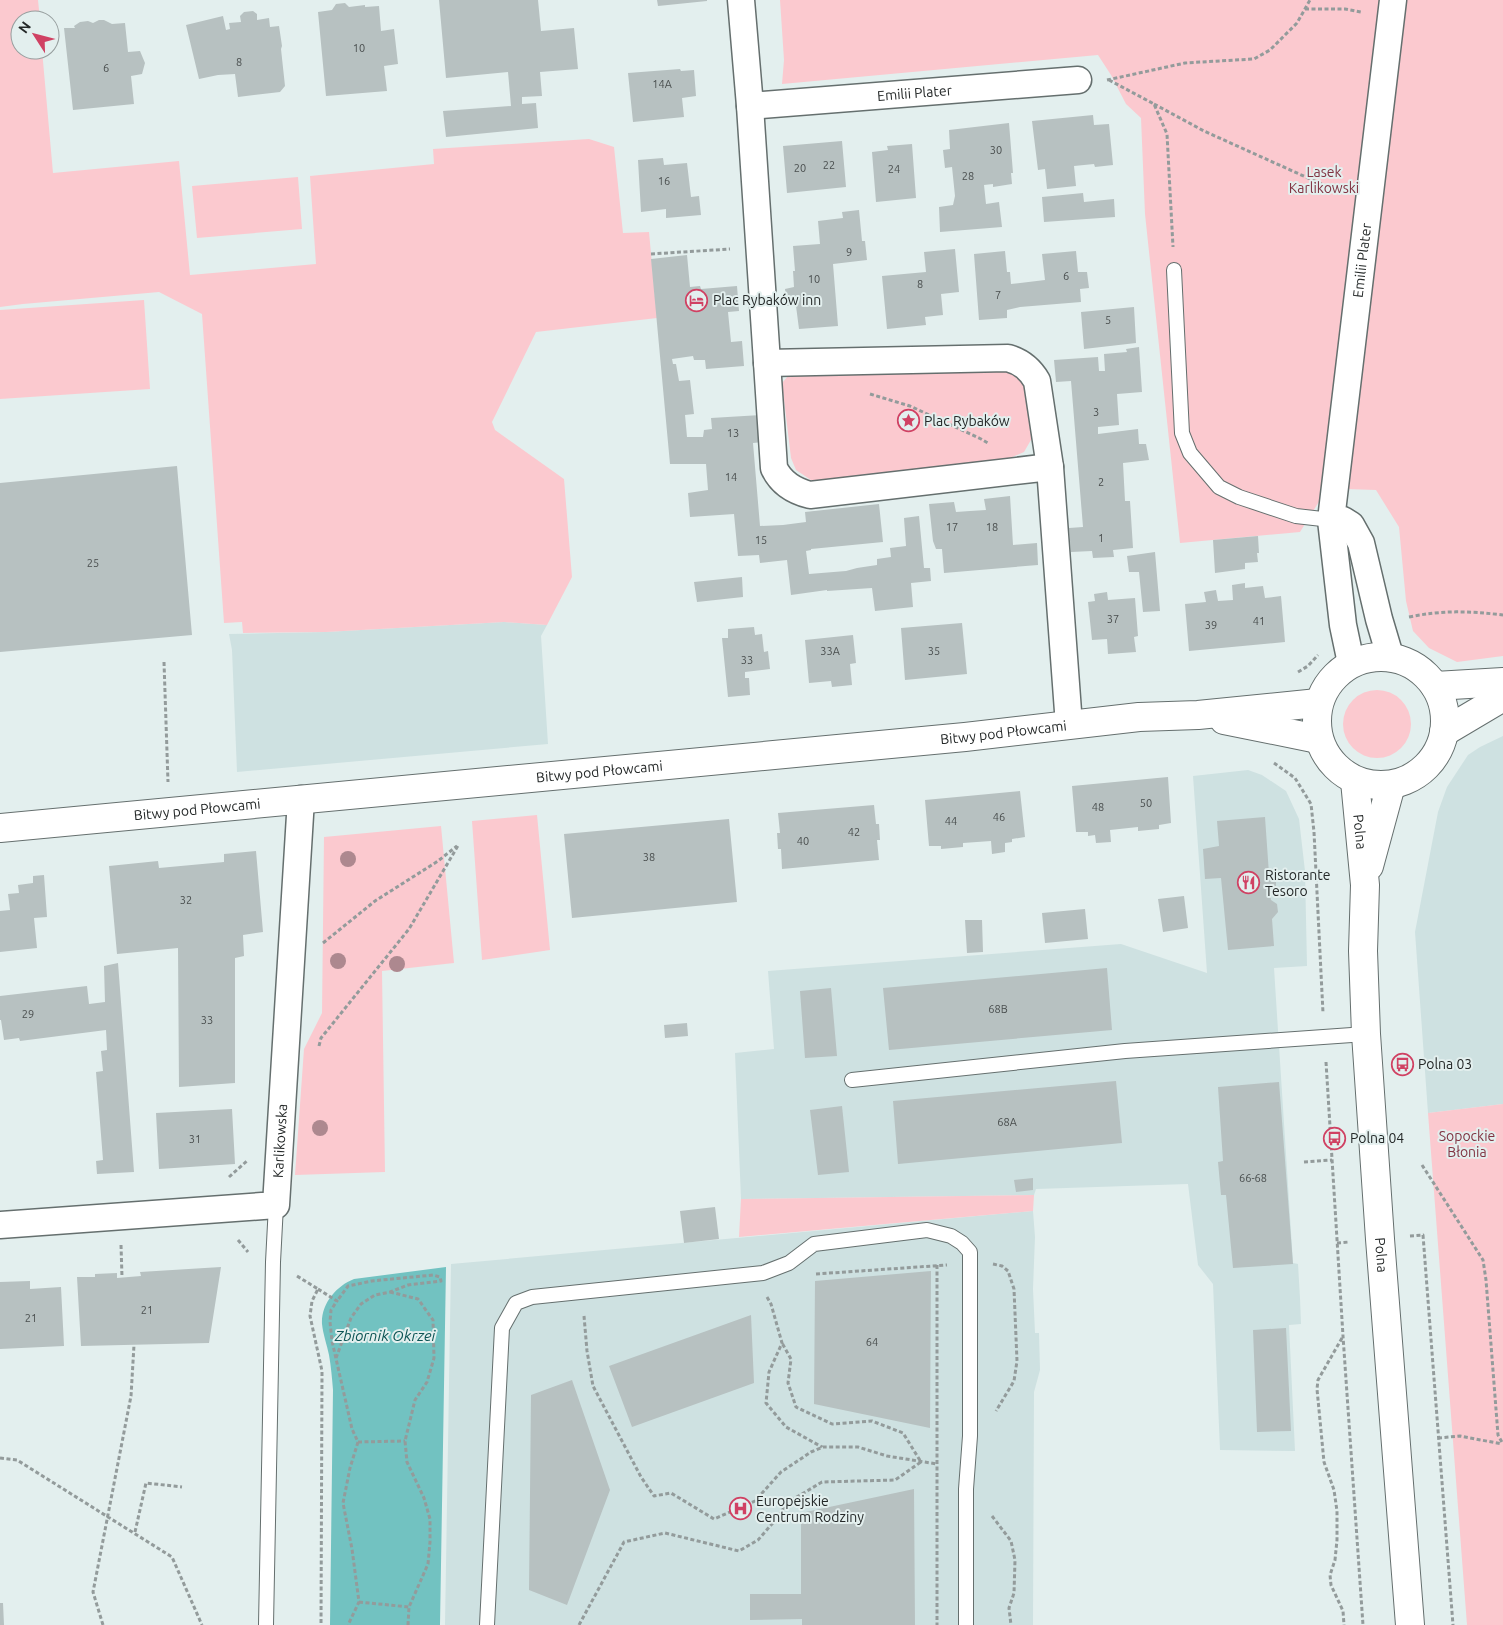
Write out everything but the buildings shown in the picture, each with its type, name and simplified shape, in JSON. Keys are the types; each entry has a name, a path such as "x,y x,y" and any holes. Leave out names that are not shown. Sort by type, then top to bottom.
{"street":[{"path":"741,0 750,106 774,468 778,477 785,484 810,495 1037,468"},
{"name":"Emilii Plater","path":"1351,663 1342,624 1331,520 1392,8"},
{"name":"Emilii Plater","path":"750,106 1078,80"},
{"path":"766,363 1008,358 1016,360 1031,372 1037,381 1037,468 1068,724"},
{"path":"1331,520 1343,520 1351,525 1361,543 1390,656"},
{"path":"1390,656 1408,662 1423,672 1435,686 1444,708 1444,732 1438,751 1426,767 1410,779 1391,785 1372,785 1355,781 1343,773 1332,764 1324,752 1318,739 1316,721 1318,703 1330,680 1351,663 1370,657 1390,656"},
{"path":"1435,686 1503,682"},
{"path":"1444,732 1503,697"},
{"name":"Bitwy pod Płowcami","path":"0,828 965,737 1140,717 1198,715 1318,703"},
{"name":"Bitwy pod Płowcami","path":"1198,715 1318,739"},
{"name":"Polna","path":"1355,781 1365,885 1363,951 1366,1034 1380,1248 1410,1625"},
{"name":"Polna","path":"1365,885 1391,785"},
{"name":"Karlikowska","path":"276,1205 300,799"},
{"path":"0,1225 276,1205"}],"lane":[{"path":"1174,270 1182,433 1190,453 1219,487 1239,497 1296,516 1331,520"},
{"path":"852,1080 1125,1051 1366,1034"},
{"path":"266,1625 273,1262 276,1205"},
{"path":"487,1625 502,1328 516,1303 532,1297 763,1272 790,1262 814,1244 926,1230 951,1236 962,1243 970,1252 970,1436 966,1488 966,1625"}],"path":[{"path":"1078,80 1109,80 1185,63 1254,59 1270,50 1297,22 1310,0"},
{"path":"1305,9 1392,8"},
{"path":"1109,80 1204,131 1369,204"},
{"path":"1154,104 1167,134 1174,270"},
{"path":"651,254 759,248"},
{"path":"865,392 910,406 1037,468"},
{"path":"1401,619 1433,612 1471,611 1503,615"},
{"path":"164,662 168,788"},
{"path":"290,962 319,946 375,901 438,861 459,844 408,929 321,1038 318,1046"},
{"path":"238,1170 281,1128"},
{"path":"1304,1162 1332,1160"},
{"path":"1422,1165 1483,1260 1498,1435 1503,1444"},
{"path":"1423,1235 1453,1625"},
{"path":"234,1236 250,1254"},
{"path":"121,1245 122,1277"},
{"path":"273,1262 336,1301"},
{"path":"989,1264 1002,1266 1008,1272 1014,1289 1018,1360 1014,1381 991,1418"},
{"path":"780,1266 797,1276 897,1271 937,1265 937,1625"},
{"path":"755,1273 771,1304 782,1343 791,1359 788,1384 796,1407 832,1424 872,1421 903,1433 921,1462"},
{"path":"336,1358 351,1318 361,1304 375,1295 408,1285 441,1281 440,1277 433,1275 348,1286 336,1301 332,1310 330,1322 332,1341 352,1429 358,1442 350,1468 343,1503 352,1548 359,1602 348,1625"},
{"path":"318,1289 312,1301 310,1316 322,1371 321,1625"},
{"path":"390,1292 418,1299 433,1320 434,1358 427,1382 415,1400 404,1441 408,1462 424,1498 430,1519 428,1564 409,1607 408,1625"},
{"path":"582,1292 587,1351 593,1386 641,1477 654,1496 671,1493 714,1519 755,1501 781,1472 811,1452 823,1447 858,1448 887,1456 937,1464"},
{"path":"1344,1625 1343,1611 1331,1585 1330,1575 1336,1550 1337,1511 1334,1490 1324,1462 1317,1389 1318,1380 1342,1336 1363,1625"},
{"path":"782,1343 769,1372 766,1403 786,1427 823,1447"},
{"path":"103,1625 93,1592 131,1396 134,1345"},
{"path":"1438,1438 1460,1436 1503,1444"},
{"path":"358,1442 404,1441"},
{"path":"0,1458 17,1460 172,1557 202,1625"},
{"path":"579,1625 624,1542 665,1532 739,1551 758,1540 778,1517 787,1503 822,1482 895,1480 921,1462"},
{"path":"135,1533 146,1483 182,1488"},
{"path":"990,1515 1011,1541 1015,1560 1014,1594 1008,1608 1011,1625"},
{"path":"359,1602 409,1607"}],"shaded area":[{"path":"504,622 547,625 541,636 548,744 237,772 232,650 229,634 326,632"},
{"path":"1503,736 1503,1104 1428,1113 1415,932 1438,812 1447,787 1468,755"},
{"path":"1248,770 1262,775 1286,791 1299,819 1305,871 1307,966 1274,968 1293,1263 1298,1264 1300,1298 1301,1324 1289,1325 1295,1451 1220,1450 1213,1284 1198,1265 1188,1184 1036,1189 1034,1195 741,1199 735,1053 774,1049 768,971 1121,944 1207,973 1193,776"},
{"name":"Europejskie Centrum Rodziny","path":"1033,1211 1035,1237 1033,1289 1035,1333 1039,1333 1040,1370 1034,1392 1033,1625 445,1625 451,1264"}],"green space":[{"path":"0,0 38,0 39,10 10,10 10,60 43,60 53,173 179,161 190,275 316,264 310,176 434,164 433,149 589,139 614,147 623,233 649,232 657,318 536,332 492,422 495,430 564,479 572,577 547,625 504,622 326,632 243,633 242,622 224,623 202,314 159,292 0,307"},
{"name":"Lasek Karlikowski","path":"780,0 1503,0 1503,656 1457,662 1429,648 1413,631 1406,601 1399,527 1376,490 1346,489 1320,500 1300,532 1180,543 1145,214 1141,118 1126,104 1098,55 782,84 784,60"},
{"path":"298,177 302,229 197,238 192,186"},
{"path":"144,300 150,389 0,399 0,310"},
{"path":"1002,368 1016,375 1026,386 1035,433 1024,452 996,464 838,480 811,480 796,470 791,458 782,383 789,375"},
{"path":"1370,690 1384,690 1396,695 1406,705 1411,717 1411,731 1406,743 1396,753 1384,758 1370,758 1358,753 1348,743 1343,731 1343,717 1348,705 1358,695"},
{"path":"537,815 550,950 482,960 472,821"},
{"path":"441,826 454,963 382,971 385,1172 295,1175 304,1049 322,1013 324,837"},
{"name":"Sopockie Błonia","path":"1503,1104 1503,1625 1467,1625 1428,1113"},
{"path":"1034,1195 1033,1211 739,1237 741,1199"}],"water":[{"name":"Zbiornik Okrzei","path":"446,1267 440,1625 330,1625 333,1390 330,1359 322,1324 324,1310 336,1291 354,1279"}],"place":[{"name":"Plac Rybaków inn","path":"697,300"},
{"name":"Plac Rybaków","path":"908,421"},
{"name":"Ristorante Tesoro","path":"1249,883"},
{"name":"Polna 03","path":"1402,1064"},
{"name":"Polna 04","path":"1334,1138"},
{"name":"Europejskie Centrum Rodziny","path":"740,1509"}]}
